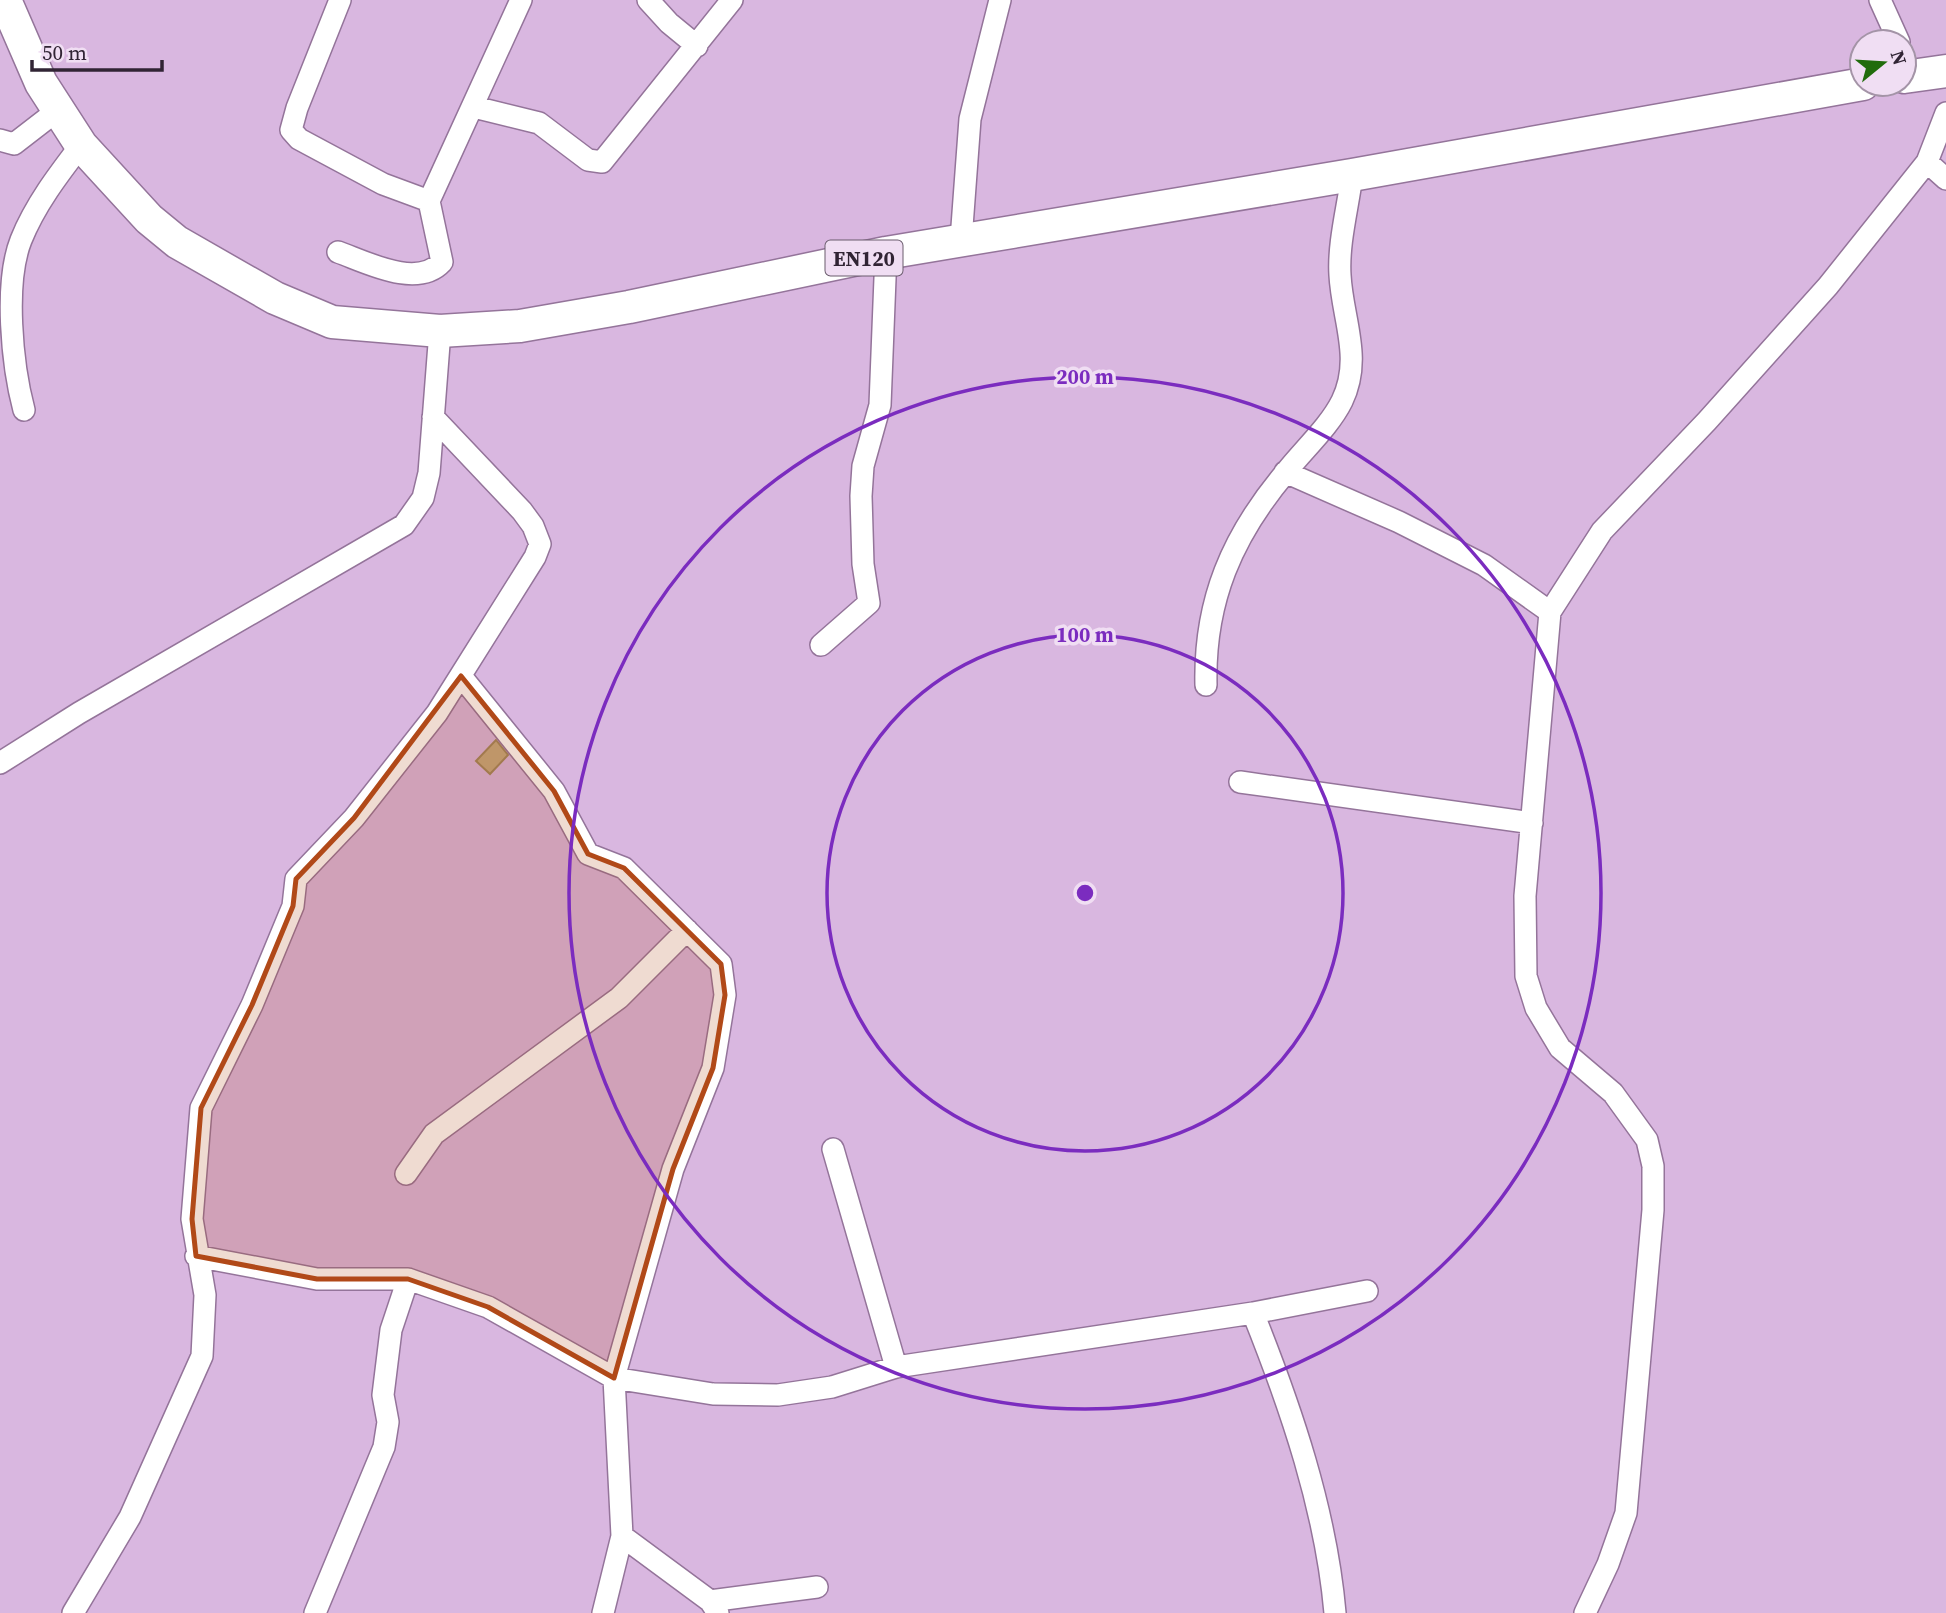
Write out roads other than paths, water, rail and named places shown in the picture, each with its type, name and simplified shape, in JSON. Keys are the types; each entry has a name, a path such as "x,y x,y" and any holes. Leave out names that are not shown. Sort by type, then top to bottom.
{"highway":[{"name":"EN120","path":"5,0 41,83 80,145 110,179 168,234 275,298 331,322 440,331 520,326 886,253 1352,175 1848,87"},
{"path":"1918,69 1946,71"}],"street":[{"path":"340,0 297,108 291,130 299,139 383,184 429,201"},
{"path":"338,252 391,270 412,273 436,267 442,262 429,201 521,0"},
{"path":"648,0 668,23 697,46"},
{"path":"474,107 539,123 588,160 602,162 732,0"},
{"path":"961,240 970,119 1000,0"},
{"path":"1880,0 1893,28"},
{"path":"0,140 14,144 58,110"},
{"path":"1585,1613 1608,1564 1626,1513 1653,1210 1653,1166 1647,1140 1632,1117 1613,1093 1560,1048 1536,1008 1526,975 1524,938 1550,612 1602,531 1707,421 1828,286 1927,162 1946,113"},
{"path":"24,410 13,358 12,297 20,242 49,186 80,145"},
{"path":"1927,162 1946,179"},
{"path":"1206,685 1205,649 1230,555 1249,518 1341,401 1351,373 1352,348 1339,274 1352,175"},
{"path":"821,645 869,603 863,564 861,496 863,466 880,405 886,253"},
{"path":"0,763 79,713 404,525 423,498 429,474 440,331"},
{"path":"73,1613 130,1517 202,1356 205,1295 191,1219 201,1108 253,1005 293,905 296,879 354,818 437,713 535,557 540,544 533,526 522,512 433,417"},
{"path":"1285,472 1399,522 1484,565 1550,612"},
{"path":"461,676 554,791 589,854 624,868 721,964 725,995 712,1068 673,1169 614,1378 622,1536 603,1613"},
{"path":"1240,782 1532,823"},
{"path":"406,1174 434,1134 619,998 687,930"},
{"path":"833,1149 896,1367"},
{"path":"196,1256 317,1279 408,1279 488,1307 614,1378 713,1394 778,1395 832,1387 896,1367 1253,1313 1367,1291"},
{"path":"315,1613 384,1447 388,1422 383,1395 391,1330 408,1279"},
{"path":"1253,1313 1272,1361 1307,1469 1324,1539 1335,1613"},
{"path":"622,1536 714,1607 817,1587"}]}
